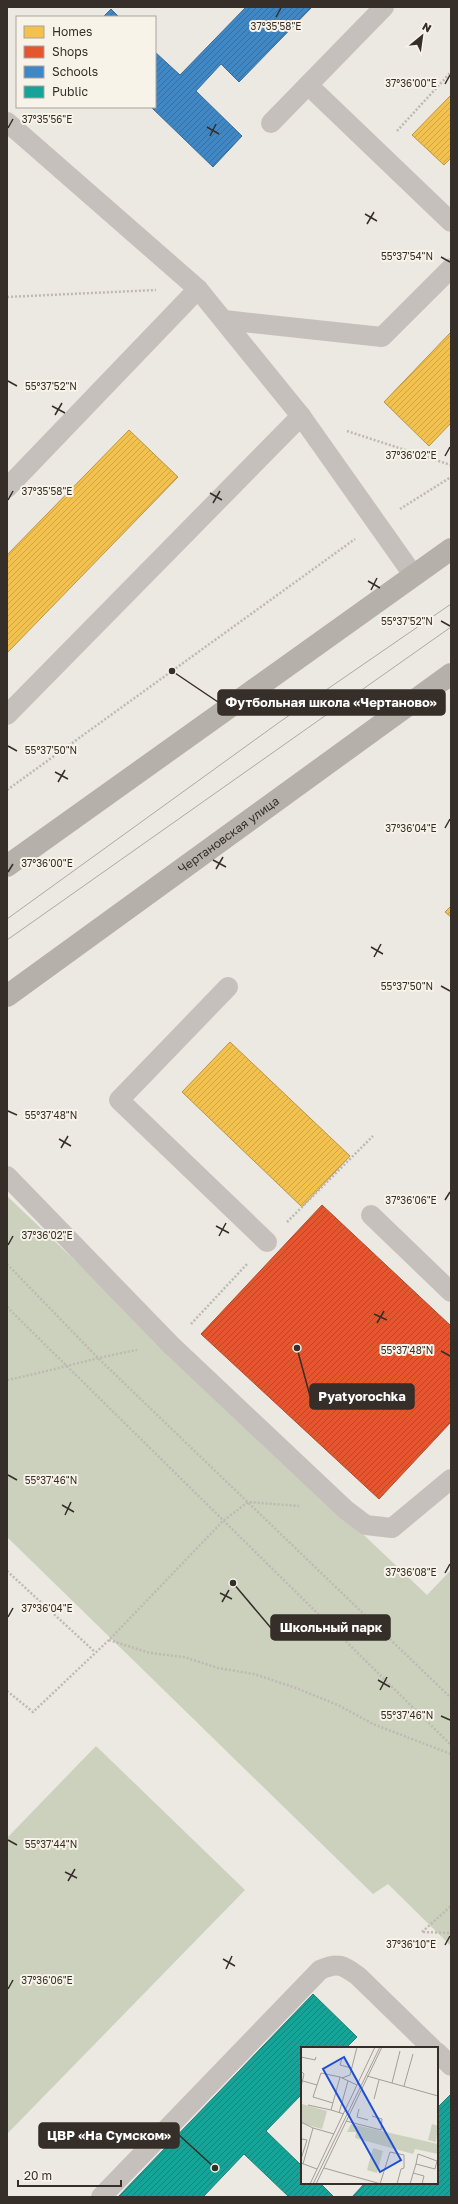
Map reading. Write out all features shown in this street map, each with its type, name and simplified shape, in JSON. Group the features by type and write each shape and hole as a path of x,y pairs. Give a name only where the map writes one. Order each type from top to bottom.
{"main road":[{"path":"7,866 451,549"},
{"name":"Чертановская улица","path":"7,996 451,674"}],"lane":[{"path":"271,123 384,7"},
{"path":"308,85 451,222"},
{"path":"7,122 198,288 301,416 414,576"},
{"path":"224,320 382,337 451,268"},
{"path":"7,488 198,288"},
{"path":"7,715 301,416"},
{"path":"228,987 119,1100 267,1242"},
{"path":"7,1176 171,1345 346,1510 366,1525 392,1528 451,1479"},
{"path":"371,1216 451,1292"},
{"path":"101,2197 320,1970 330,1965 344,1966 358,1976 431,2047"},
{"path":"438,2053 451,2066"}],"path":[{"path":"378,152 451,72"},
{"path":"7,297 198,288"},
{"path":"346,431 451,466"},
{"path":"7,790 378,523 451,477"},
{"path":"7,1380 68,1367 97,1357 171,1345 223,1291 267,1242 373,1136"},
{"path":"7,1264 97,1357 451,1698"},
{"path":"7,1307 451,1745"},
{"path":"7,1691 32,1712 108,1640 223,1521 248,1502 301,1506"},
{"path":"7,1571 95,1652"},
{"path":"108,1640 150,1653 184,1657 218,1668 254,1674 296,1688 338,1705 373,1724 451,1754"},
{"path":"451,1906 422,1932 451,1933"}],"green space":[{"path":"7,1196 427,1595 451,1570 451,1946 388,1884 373,1894 7,1537"},
{"path":"96,1746 245,1890 7,2134 7,1838"}],"building: Homes":[{"path":"451,95 451,158 444,165 412,135"},
{"path":"451,332 451,423 429,446 384,402"},
{"path":"129,430 178,477 7,653 7,555"},
{"path":"451,906 451,917 445,912"},
{"path":"230,1042 350,1156 302,1207 182,1092"}],"building: Shops":[{"path":"322,1205 451,1326 451,1422 379,1499 201,1334"}],"building: Schools":[{"path":"246,7 312,7 239,82 221,64 196,91 242,136 213,167 152,108 156,108 156,53 180,75"},
{"path":"111,9 118,16 104,16"}],"building: Public":[{"path":"313,1994 357,2037 347,2047 301,2047 301,2095 266,2131 301,2165 301,2184 321,2184 334,2197 289,2197 244,2154 203,2197 118,2197"},
{"path":"451,2094 451,2197 352,2197 364,2184 438,2184 438,2107"}],"tram line":[{"path":"7,919 281,721 451,604"},
{"path":"7,940 451,627"}],"place":[{"name":"Футбольная школа «Чертаново»","path":"172,671"},
{"name":"Pyatyorochka","path":"297,1348"},
{"name":"Школьный парк","path":"233,1583"},
{"name":"ЦВР «На Сумском»","path":"215,2168"}]}
